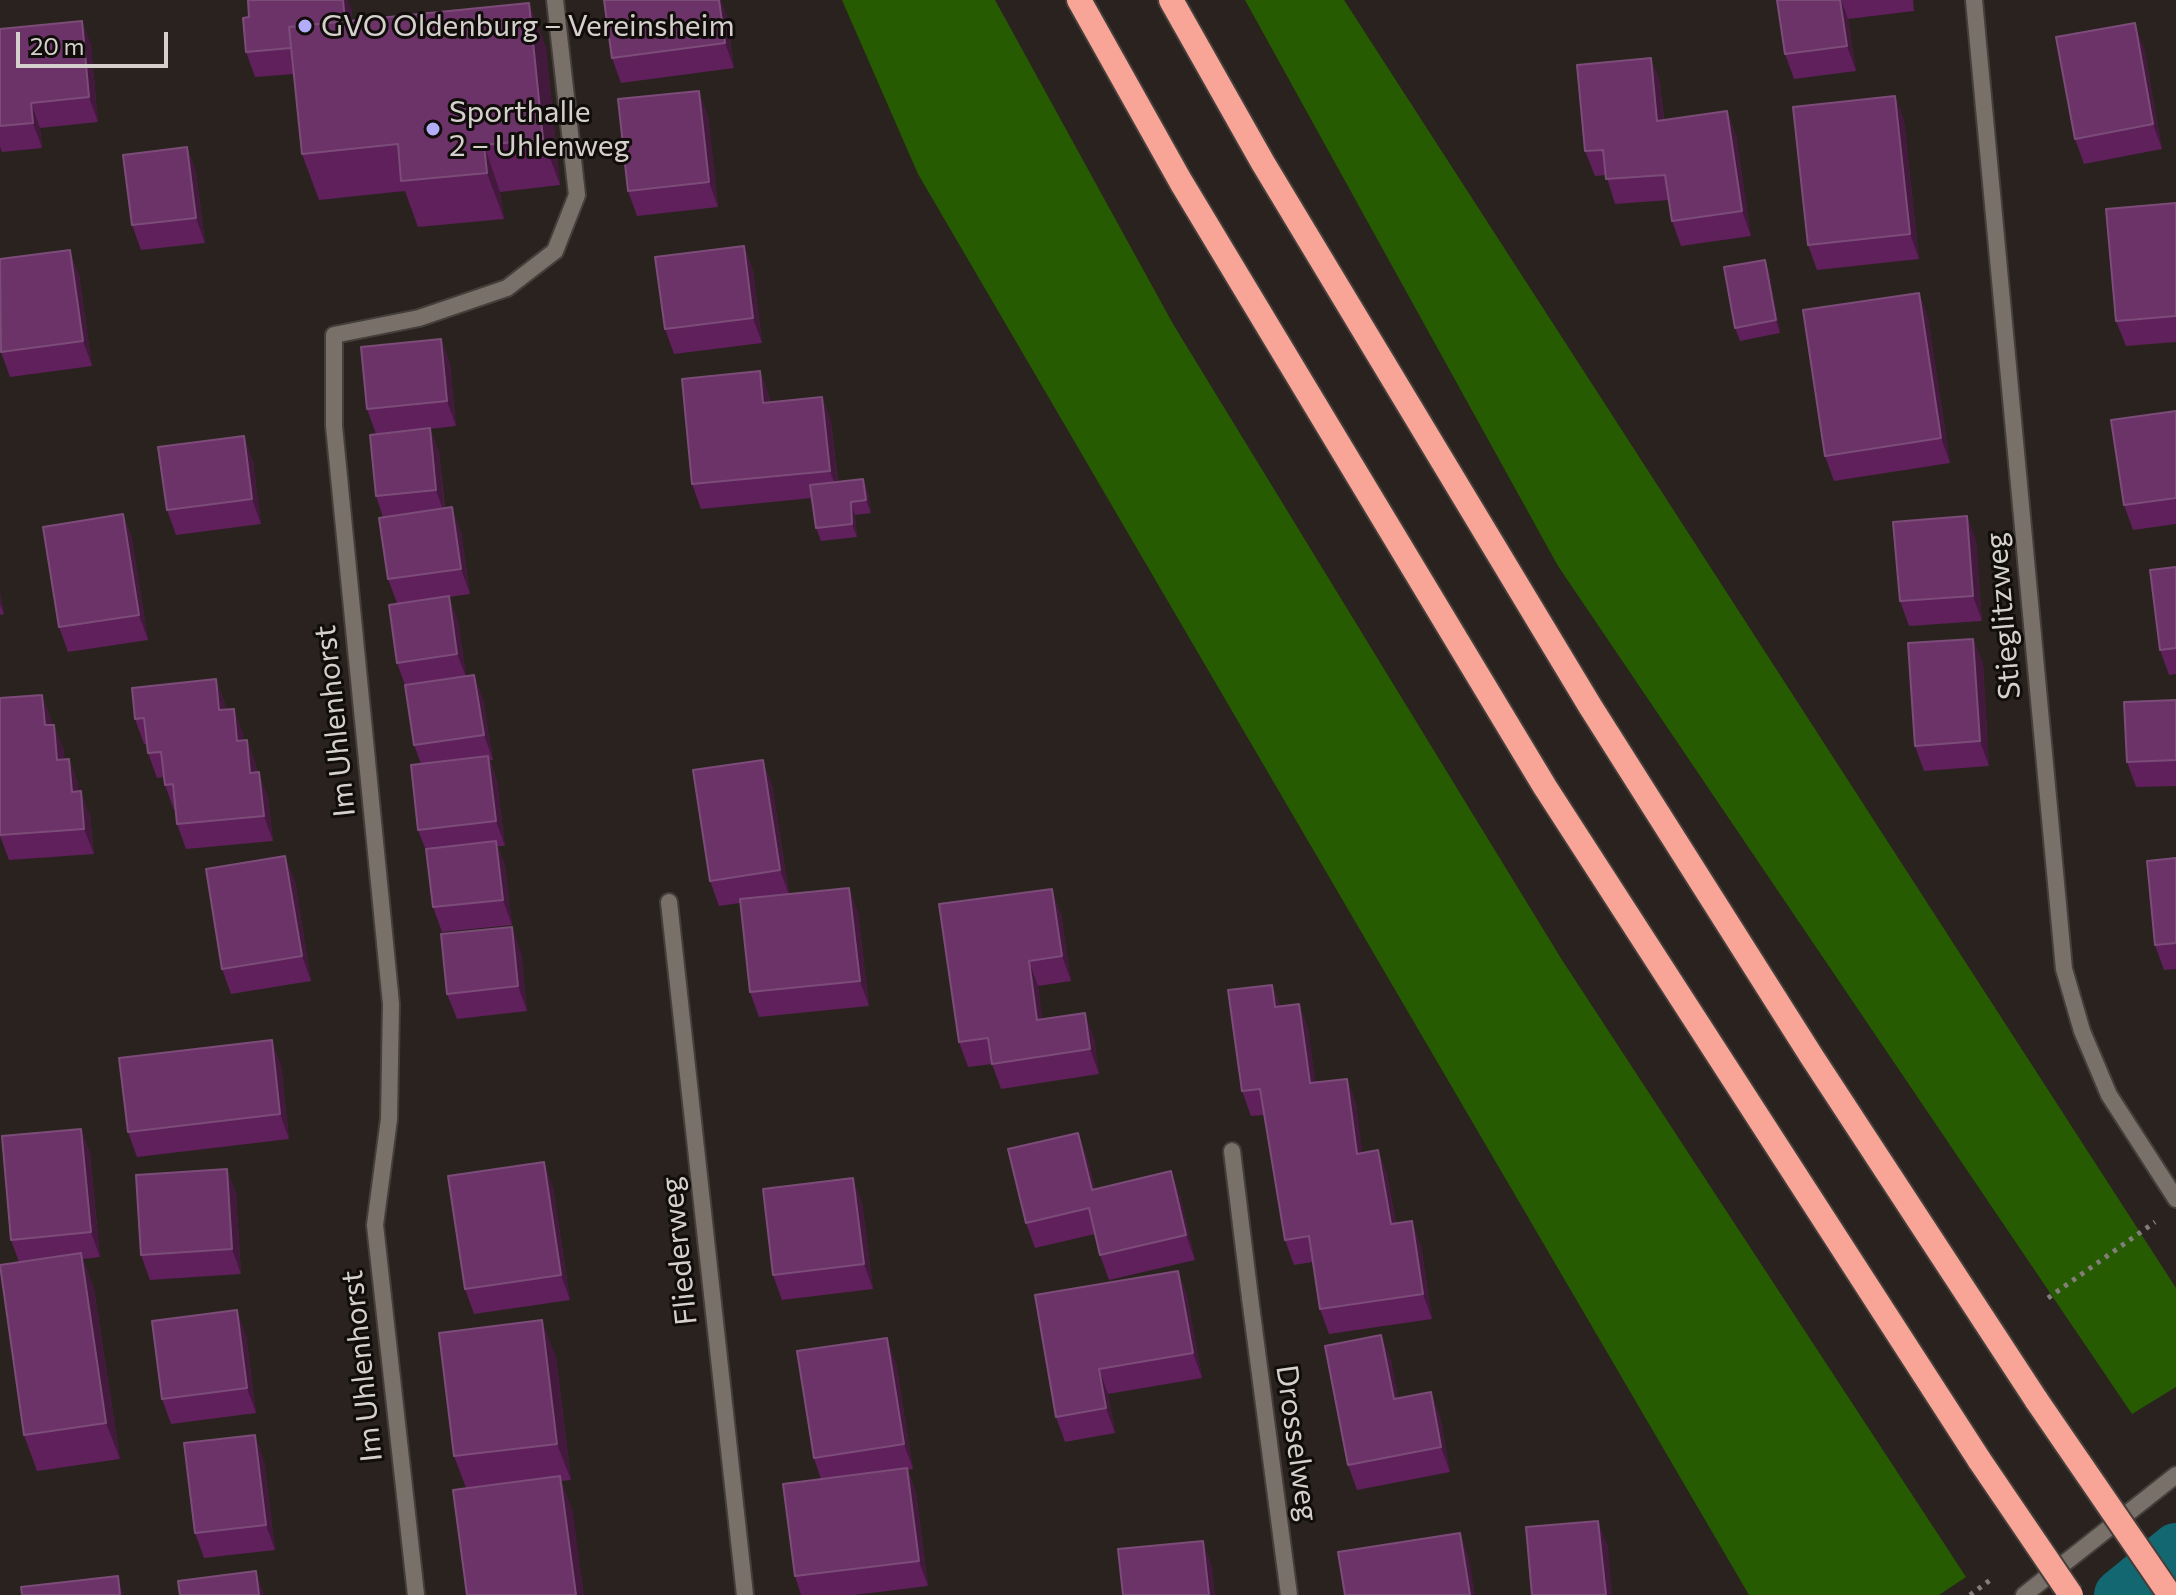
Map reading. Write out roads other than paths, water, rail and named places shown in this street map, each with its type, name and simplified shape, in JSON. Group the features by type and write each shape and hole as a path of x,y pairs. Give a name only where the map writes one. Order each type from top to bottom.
{"highway":[{"path":"1079,0 1189,196 1545,787 1980,1461 2071,1595"},
{"path":"1171,0 1263,163 1590,706 1812,1057 2037,1401 2170,1595"}],"street":[{"name":"Im Uhlenhorst","path":"416,1595 375,1225 389,1119 391,1004 334,426 334,335 419,318 507,288 555,251 577,195 555,0"},
{"name":"Stieglitzweg","path":"1974,0 2064,969 2082,1031 2109,1095 2176,1199"},
{"name":"Fliederweg","path":"669,902 745,1595"},
{"name":"Drosselweg","path":"1232,1151 1289,1595"},
{"path":"2024,1595 2176,1475"}],"waterway":[{"path":"2120,1595 2176,1549"}],"place":[{"name":"GVO Oldenburg – Vereinsheim","path":"305,26"},
{"name":"Sporthalle 2 – Uhlenweg","path":"433,129"}]}
